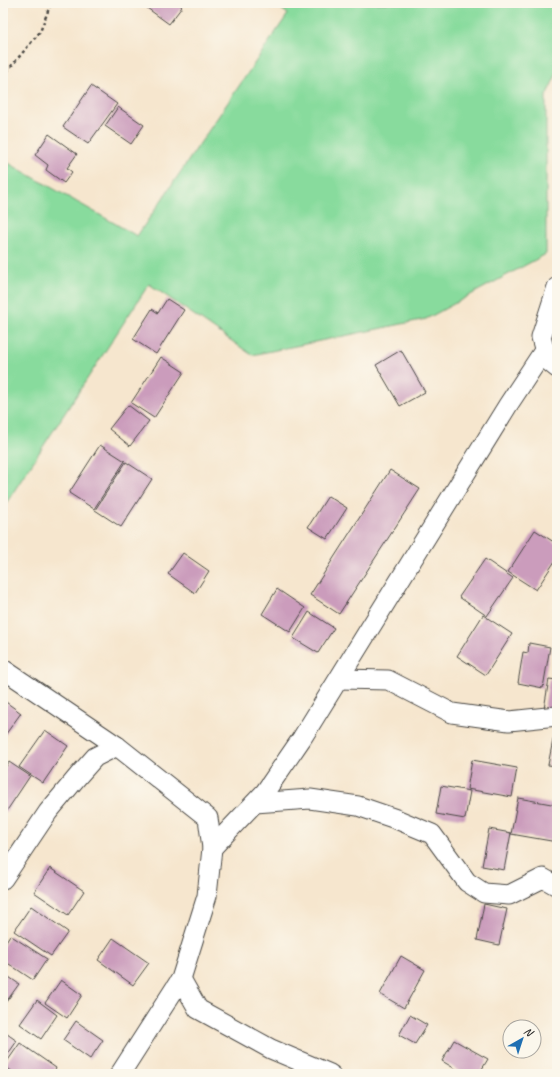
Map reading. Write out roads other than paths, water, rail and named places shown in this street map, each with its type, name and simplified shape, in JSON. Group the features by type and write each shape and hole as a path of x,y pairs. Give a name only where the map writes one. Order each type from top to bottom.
{"street":[{"path":"557,287 541,337 547,360 557,368"},
{"path":"212,848 265,792 302,738 340,679 479,451 544,349"},
{"path":"3,669 117,746 208,818 212,848 207,896 181,979 120,1074"},
{"path":"340,679 388,680 452,712 509,722 557,716"},
{"path":"4,876 48,812 79,775 95,757 117,746"},
{"path":"255,803 310,799 358,806 396,818 432,834 467,882 484,893 509,895 543,878 557,886"},
{"path":"181,979 198,1009 271,1049 330,1074"}]}
